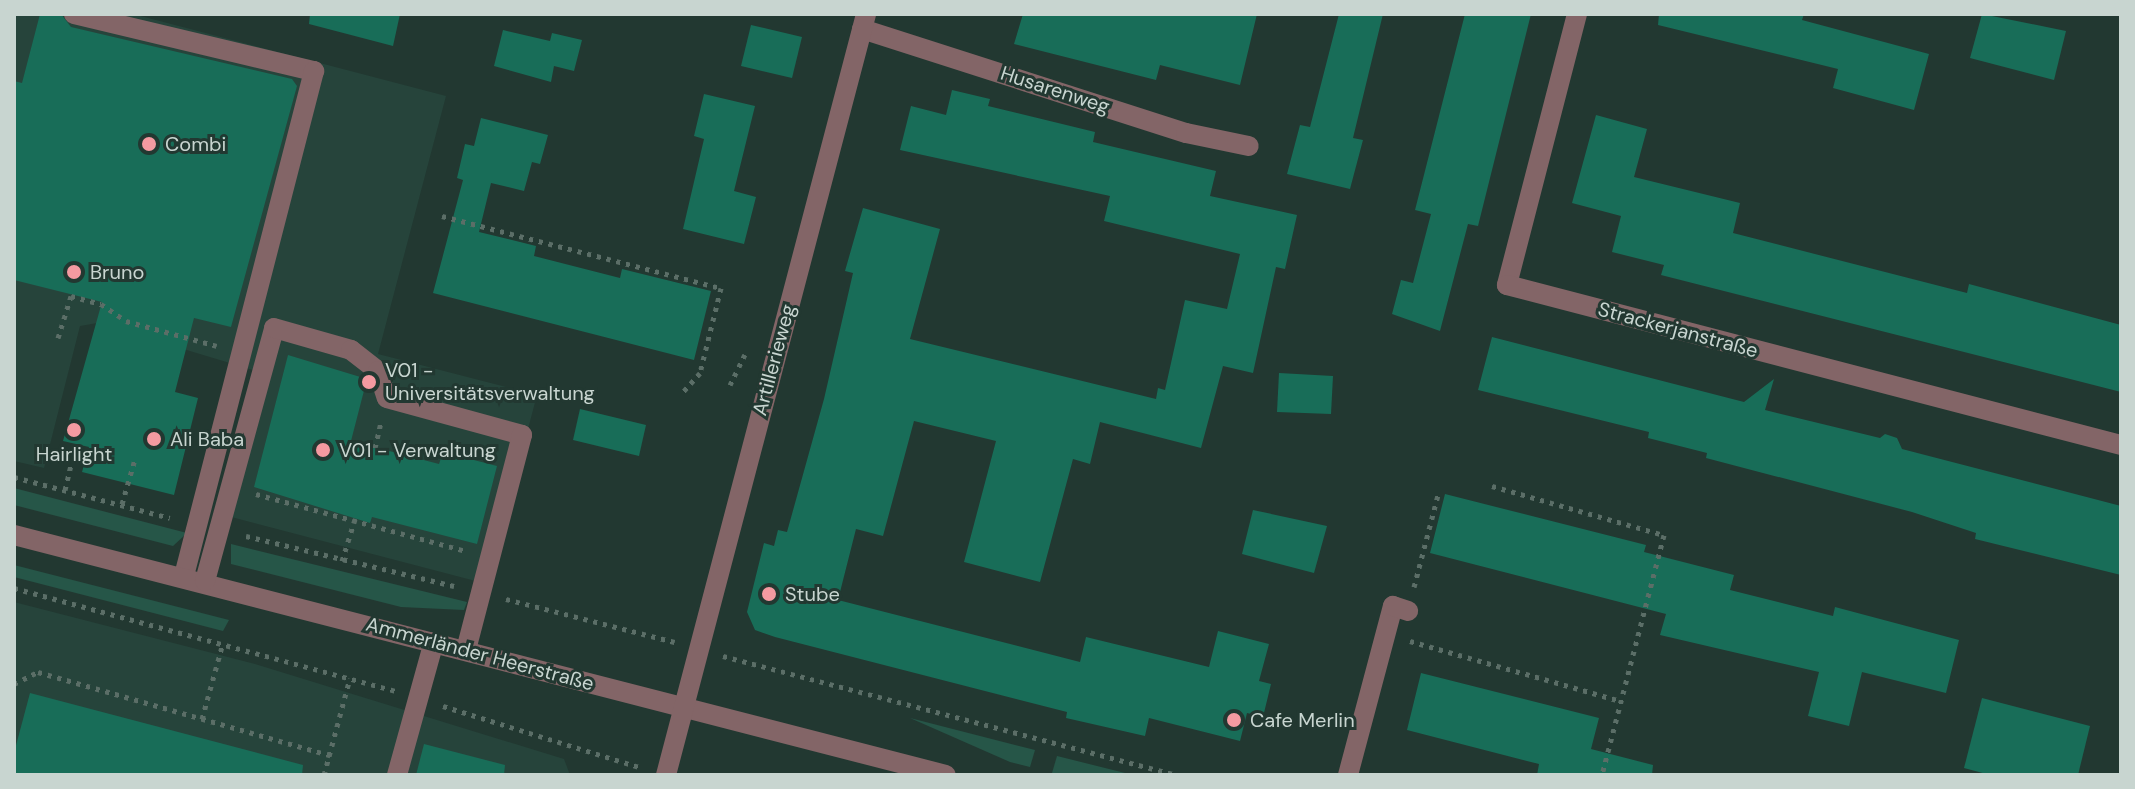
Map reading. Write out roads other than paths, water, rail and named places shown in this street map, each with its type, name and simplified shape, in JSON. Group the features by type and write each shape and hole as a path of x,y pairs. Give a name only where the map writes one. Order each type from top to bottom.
{"street":[{"path":"74,14 314,71 184,576"},
{"name":"Strackerjanstraße","path":"1577,14 1507,285 2121,445"},
{"name":"Husarenweg","path":"864,22 1186,133 1249,146"},
{"name":"Artillerieweg","path":"666,775 864,22"},
{"path":"205,581 274,328 351,350 378,371 387,398 522,435 466,650"},
{"name":"Ammerländer Heerstraße","path":"14,535 205,581 946,775"},
{"path":"1348,775 1393,606 1408,611"},
{"path":"397,775 434,642"}],"place":[{"name":"Combi","path":"149,144"},
{"name":"Bruno","path":"74,272"},
{"name":"V01 - Universitätsverwaltung","path":"369,382"},
{"name":"Hairlight","path":"74,430"},
{"name":"Ali Baba","path":"154,439"},
{"name":"V01 - Verwaltung","path":"323,450"},
{"name":"Stube","path":"769,594"},
{"name":"Cafe Merlin","path":"1234,720"}]}
